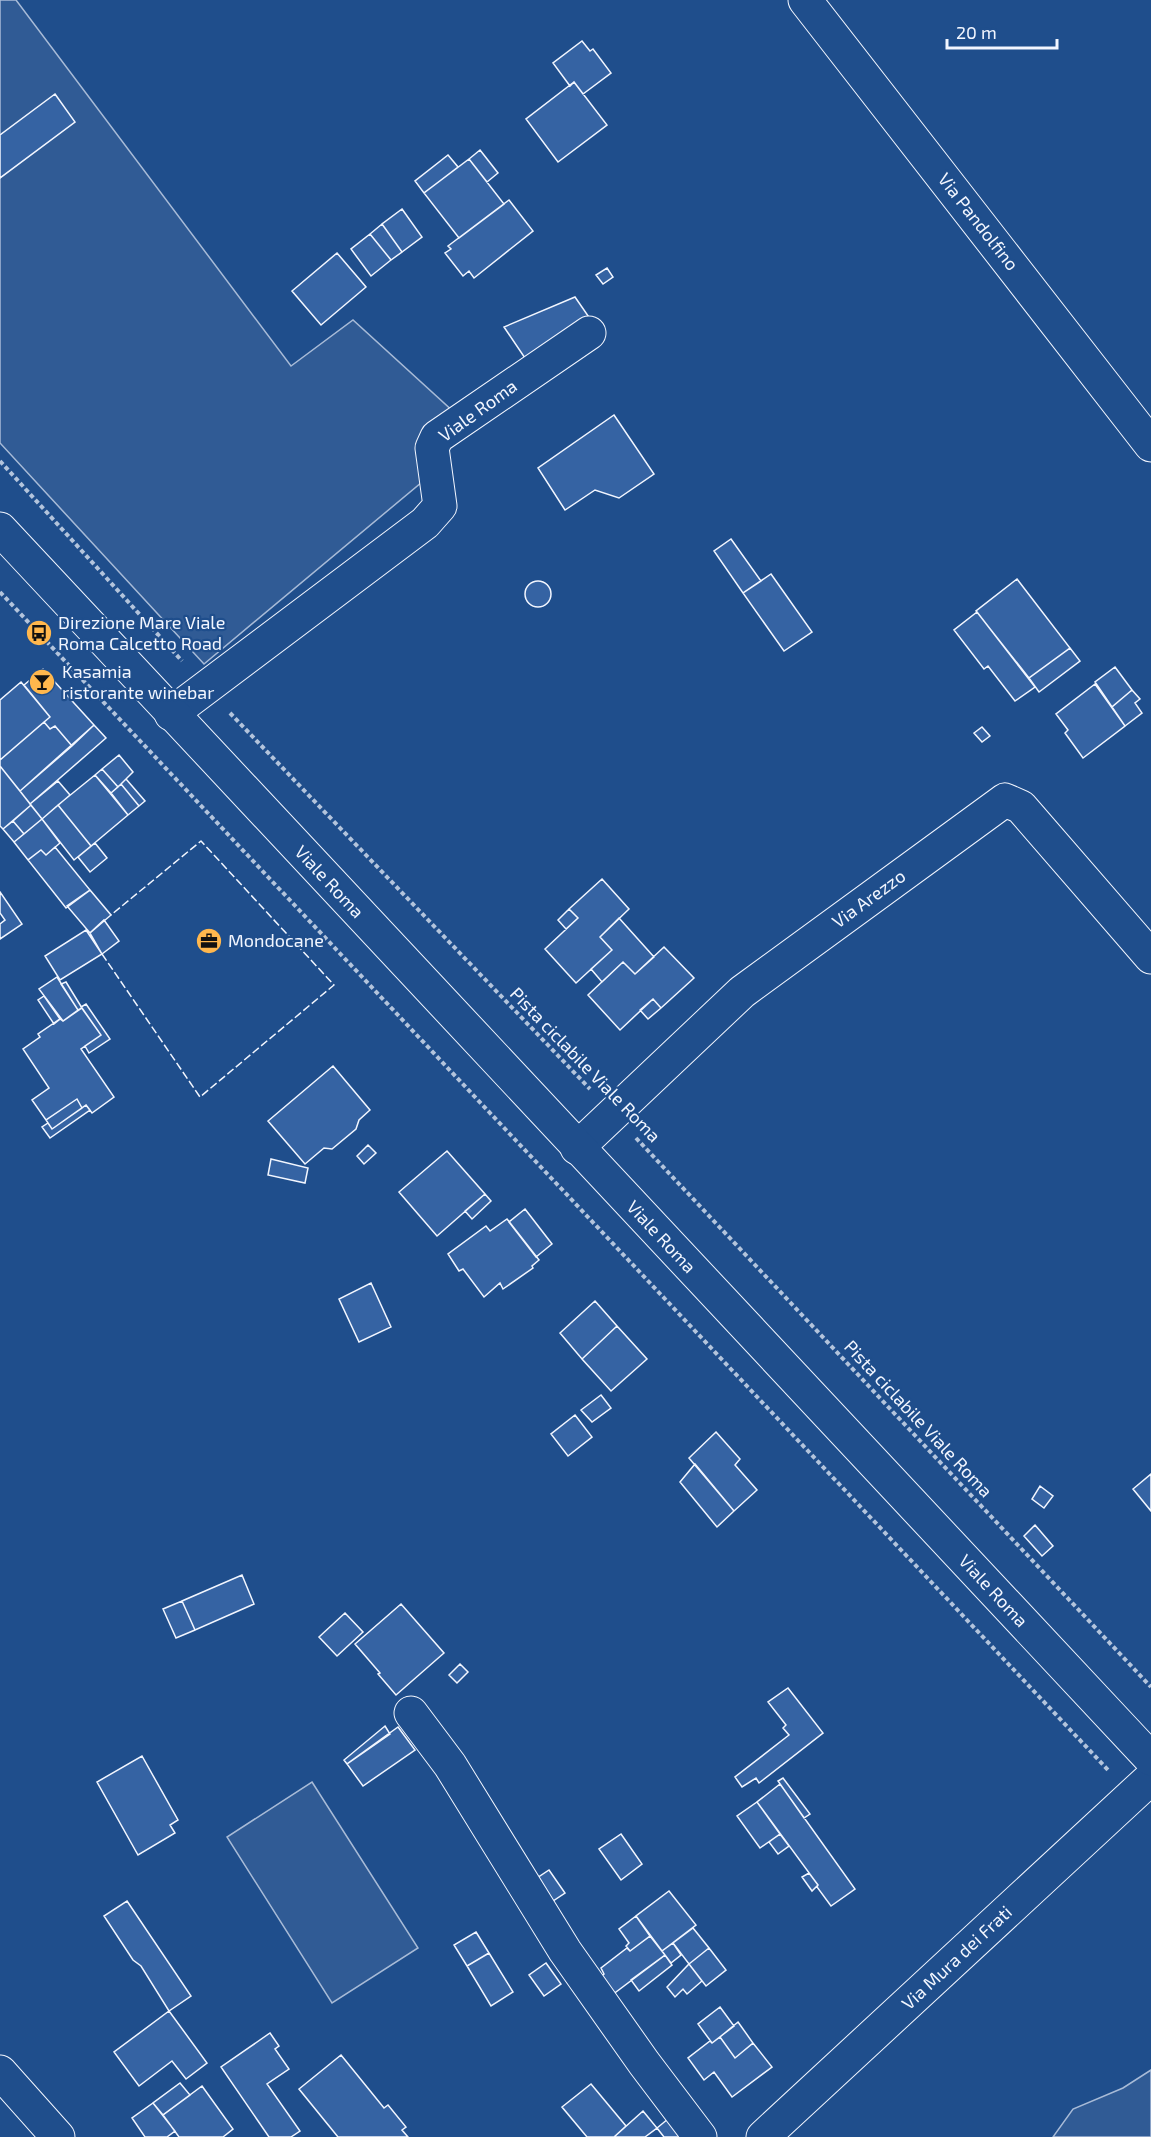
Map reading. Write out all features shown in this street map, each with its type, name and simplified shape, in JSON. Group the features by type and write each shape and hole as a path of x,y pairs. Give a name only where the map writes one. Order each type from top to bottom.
{"street":[{"name":"Via Pandolfino","path":"805,0 1151,445"},
{"name":"Viale Roma","path":"171,714 425,523 440,506 432,448 437,437 589,333"},
{"name":"Viale Roma","path":"4,539 171,714 1151,1759"},
{"name":"Via Arezzo","path":"577,1148 742,992 1005,801 1021,807 1151,957"},
{"path":"411,1713 450,1765 565,1952 700,2137"},
{"name":"Via Mura dei Frati","path":"763,2137 1142,1787"},
{"path":"0,2072 58,2137"}],"path":[{"name":"Pista ciclabile Viale Roma","path":"0,461 206,687 613,1113 1151,1687"},
{"path":"0,592 1142,1787"}],"shaded area":[{"path":"0,0 16,0 291,366 353,320 456,414 428,477 204,664 0,443"},
{"path":"312,1782 418,1948 332,2003 227,1837"},
{"path":"1151,2070 1151,2137 1053,2137 1073,2109 1123,2088"}],"building":[{"path":"582,41 590,51 593,49 611,73 583,94 574,82 570,86 553,63"},
{"path":"574,82 607,125 558,162 526,119"},
{"path":"55,94 75,122 0,178 0,135"},
{"path":"480,150 498,173 487,182 469,159"},
{"path":"448,155 458,167 424,193 415,181"},
{"path":"469,159 504,204 459,238 424,193"},
{"path":"509,200 533,231 474,278 469,271 463,276 445,253 451,249 448,246"},
{"path":"402,209 422,237 402,252 382,224"},
{"path":"382,224 402,252 391,260 370,234"},
{"path":"370,234 391,260 371,276 351,249"},
{"path":"337,253 366,287 321,325 292,291"},
{"path":"607,268 613,277 603,284 596,275"},
{"path":"575,297 593,323 531,367 504,327"},
{"path":"614,415 654,474 619,498 595,490 565,510 538,468"},
{"path":"731,539 761,581 743,593 714,551"},
{"path":"771,574 812,632 784,651 743,593"},
{"path":"1017,579 1070,648 1029,678 976,611"},
{"path":"538,581 547,585 551,594 547,603 538,607 529,603 525,594 529,585"},
{"path":"977,612 1035,687 1015,701 988,666 984,669 954,630"},
{"path":"1070,648 1080,661 1039,692 1029,678"},
{"path":"1115,667 1132,690 1112,707 1095,682"},
{"path":"43,669 94,725 72,746 55,726 50,729 44,722 50,717 24,685"},
{"path":"21,682 50,717 0,760 0,700"},
{"path":"1095,684 1125,726 1083,758 1065,733 1068,730 1056,714"},
{"path":"1132,690 1140,699 1135,703 1142,713 1125,726 1112,707"},
{"path":"44,722 50,729 55,726 72,746 20,791 0,766 0,760"},
{"path":"94,725 106,738 30,804 20,791"},
{"path":"982,727 990,736 982,742 974,733"},
{"path":"119,755 133,772 118,787 102,769"},
{"path":"0,766 31,805 3,829 0,826"},
{"path":"102,769 118,787 111,793 95,775"},
{"path":"95,775 128,815 91,846 58,805"},
{"path":"126,779 145,801 139,806 121,784"},
{"path":"58,781 70,795 42,819 30,804"},
{"path":"121,784 139,806 128,815 111,793"},
{"path":"31,805 42,819 24,834 13,821"},
{"path":"58,805 91,846 74,860 42,819"},
{"path":"42,819 60,843 46,855 41,850 28,860 14,842"},
{"path":"13,821 24,834 14,842 3,829"},
{"path":"95,843 107,858 90,872 78,857"},
{"path":"55,847 90,890 66,908 28,860 41,850 46,855"},
{"path":"602,879 629,909 600,937 612,950 576,983 545,949 578,918 569,909"},
{"path":"90,890 111,915 90,933 67,906"},
{"path":"0,892 22,924 0,939 0,924 5,920 0,913"},
{"path":"569,909 578,918 566,929 558,920"},
{"path":"619,918 654,957 635,974 623,962 602,982 591,969 612,950 600,937"},
{"path":"104,920 119,941 102,954 90,933"},
{"path":"86,930 102,954 60,980 45,956"},
{"path":"664,947 694,978 661,1008 653,999 620,1030 588,995 623,962 635,974"},
{"path":"57,977 78,1010 63,1021 39,989"},
{"path":"66,982 82,1008 78,1010 61,984"},
{"path":"44,996 60,1019 54,1024 38,1000"},
{"path":"653,999 661,1008 648,1019 640,1010"},
{"path":"86,1004 110,1039 89,1053 85,1046 101,1035 81,1007"},
{"path":"82,1008 101,1035 81,1049 114,1097 92,1113 86,1105 82,1108 77,1099 46,1120 32,1100 49,1088 23,1049 40,1037 38,1034"},
{"path":"333,1066 370,1110 359,1120 356,1129 332,1149 324,1148 305,1164 268,1121"},
{"path":"77,1099 82,1108 52,1129 46,1120"},
{"path":"86,1105 90,1110 50,1138 42,1127 48,1123 52,1129"},
{"path":"368,1145 376,1153 364,1164 357,1156"},
{"path":"447,1151 485,1194 437,1236 399,1192"},
{"path":"271,1159 308,1168 305,1183 268,1175"},
{"path":"485,1194 491,1201 472,1219 465,1211"},
{"path":"525,1209 552,1244 536,1257 509,1222"},
{"path":"507,1219 539,1260 532,1266 533,1268 503,1289 500,1283 484,1297 463,1269 459,1271 448,1254 486,1226 490,1231"},
{"path":"371,1283 391,1327 359,1342 339,1299"},
{"path":"595,1301 617,1326 582,1359 560,1333"},
{"path":"617,1326 647,1359 611,1391 582,1359"},
{"path":"601,1395 611,1408 592,1422 581,1410"},
{"path":"575,1415 592,1437 568,1456 551,1434"},
{"path":"716,1432 740,1459 735,1465 757,1490 734,1511 689,1458"},
{"path":"695,1464 734,1511 717,1527 680,1482"},
{"path":"1151,1474 1151,1511 1133,1489"},
{"path":"1040,1486 1053,1496 1044,1508 1032,1499"},
{"path":"1035,1525 1053,1546 1042,1556 1024,1536"},
{"path":"242,1575 254,1604 195,1630 182,1601"},
{"path":"182,1601 195,1630 176,1638 163,1609"},
{"path":"401,1604 444,1653 396,1695 355,1644"},
{"path":"345,1613 363,1632 337,1656 319,1637"},
{"path":"460,1664 468,1672 457,1683 449,1675"},
{"path":"788,1688 823,1733 759,1783 756,1778 742,1787 735,1777 789,1735 783,1728 786,1725 768,1702"},
{"path":"385,1726 390,1734 347,1764 344,1760"},
{"path":"398,1727 415,1750 363,1786 347,1764"},
{"path":"142,1756 178,1820 170,1825 175,1833 138,1855 97,1782"},
{"path":"783,1778 810,1814 804,1818 778,1781"},
{"path":"780,1784 855,1889 831,1906 757,1802"},
{"path":"757,1802 780,1834 760,1848 737,1816"},
{"path":"621,1834 642,1864 621,1880 599,1849"},
{"path":"780,1834 789,1846 778,1854 769,1842"},
{"path":"549,1870 565,1893 547,1905 531,1882"},
{"path":"809,1873 818,1885 812,1891 802,1877"},
{"path":"669,1891 696,1925 662,1951 636,1916"},
{"path":"127,1901 191,1996 169,2011 141,1966 133,1960 104,1916"},
{"path":"636,1916 650,1936 630,1951 626,1946 629,1943 619,1929"},
{"path":"693,1928 709,1948 689,1964 673,1943"},
{"path":"476,1932 489,1953 467,1966 454,1945"},
{"path":"650,1936 665,1955 612,1995 599,1978 604,1974 601,1968 627,1948 630,1951"},
{"path":"673,1943 681,1955 671,1963 662,1951"},
{"path":"709,1948 726,1970 706,1986 689,1964"},
{"path":"489,1953 513,1992 491,2006 467,1966"},
{"path":"665,1955 672,1965 639,1991 631,1980"},
{"path":"546,1963 561,1984 544,1996 529,1975"},
{"path":"689,1964 702,1981 687,1994 683,1989 675,1997 667,1987"},
{"path":"720,2007 734,2026 712,2043 698,2024"},
{"path":"169,2011 207,2063 186,2079 172,2061 139,2086 114,2052"},
{"path":"738,2022 753,2043 735,2058 720,2037"},
{"path":"270,2033 279,2046 275,2049 289,2069 267,2084 300,2131 291,2137 269,2137 221,2067"},
{"path":"720,2037 735,2058 753,2043 772,2067 732,2097 714,2072 704,2080 688,2058 710,2041 712,2043"},
{"path":"341,2055 384,2108 388,2105 406,2127 402,2130 408,2137 338,2137 299,2089"},
{"path":"180,2083 190,2095 163,2115 153,2103"},
{"path":"591,2084 626,2126 614,2137 587,2137 562,2107"},
{"path":"202,2086 233,2129 223,2137 179,2137 163,2115"},
{"path":"153,2103 175,2131 167,2137 145,2137 132,2118"},
{"path":"643,2111 657,2128 645,2137 614,2137"},
{"path":"674,2114 693,2137 664,2137 657,2128"}],"fence":[{"path":"102,954 200,1097 334,985 201,841 111,915"}],"place":[{"name":"Direzione Mare Viale Roma Calcetto Road","path":"39,633"},
{"name":"Kasamia ristorante winebar","path":"42,682"},
{"name":"Mondocane","path":"209,941"}]}
